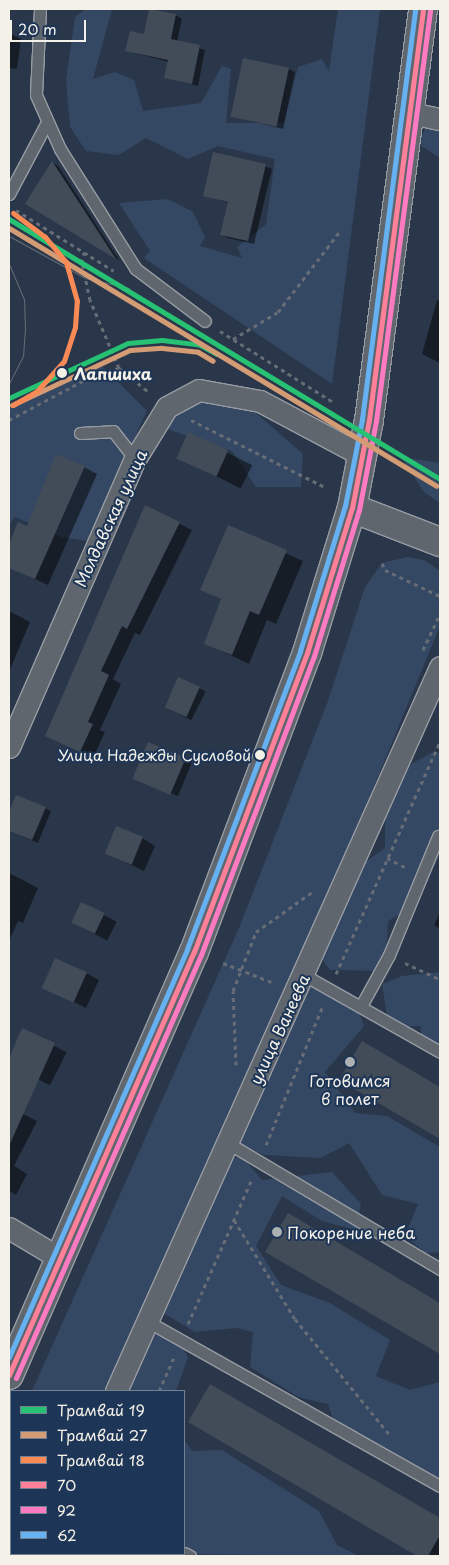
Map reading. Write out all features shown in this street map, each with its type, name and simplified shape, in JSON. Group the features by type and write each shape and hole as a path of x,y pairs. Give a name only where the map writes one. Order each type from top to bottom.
{"main road":[{"path":"9,1375 207,920 308,653 352,508 363,456 423,9"},
{"path":"352,508 440,542"}],"street":[{"path":"410,113 440,119"},
{"name":"Молдавская улица","path":"9,747 135,459 167,408 199,390 260,400 363,456"},
{"name":"улица Ванеева","path":"116,1390 438,677"},
{"path":"9,1228 61,1259"}],"lane":[{"path":"40,9 36,95 46,124 136,269 205,321"},
{"path":"9,194 46,124"},
{"path":"80,433 113,430 135,459"},
{"path":"361,1006 389,955 438,836"},
{"path":"300,984 330,989 440,1052"},
{"path":"228,1143 440,1269"},
{"path":"147,1321 440,1486"}],"path":[{"path":"9,206 122,276"},
{"path":"233,339 278,312 341,230"},
{"path":"84,252 82,263 90,300 119,368 167,408 325,488"},
{"path":"205,321 333,402"},
{"path":"9,420 92,376 119,368"},
{"path":"382,563 385,570 440,596"},
{"path":"159,1390 259,1162 330,989 440,742"},
{"path":"389,955 440,979"},
{"path":"223,963 241,970 300,984"},
{"path":"236,1069 233,991 241,970"},
{"path":"234,1220 295,1319 394,1440"}],"shaded area":[{"path":"86,9 112,9 93,79 115,72 134,80 143,111 201,103 222,66 231,69 226,123 284,123 298,67 322,59 329,71 338,9 380,9 332,384 144,258 150,251 119,203 168,199 193,212 205,237 200,246 242,258 237,247 266,224 275,159 218,146 188,159 146,138 119,155 86,151 70,127 66,80 75,17"},
{"path":"428,123 440,127 440,158 418,144"},
{"path":"101,365 147,411 87,541 61,537 15,517 9,525 9,405"},
{"path":"197,400 248,406 303,454 301,487 256,487 232,451 158,426"},
{"path":"401,457 440,463 440,503 424,492"},
{"path":"407,557 424,560 440,571 440,626 338,874 214,1153 244,1159 262,1180 332,1172 361,1204 356,1230 322,1221 282,1196 256,1246 281,1285 330,1303 390,1340 376,1376 410,1390 440,1382 440,1494 339,1437 328,1404 298,1397 250,1367 253,1332 237,1328 195,1332 158,1310 108,1390 32,1390 239,928 328,701 365,587 382,563"},
{"path":"440,752 440,854 417,905 388,921 385,971 330,970 312,945 341,879 385,848 385,816 404,768 431,753"},
{"path":"440,972 440,1054 421,1048 421,1026 389,1027 382,984 402,976"},
{"path":"324,979 352,994 364,1026 325,1072 355,1113 387,1116 440,1147 440,1252 426,1253 405,1236 418,1204 382,1195 349,1143 321,1158 264,1155 238,1142 302,984"},
{"path":"172,1328 188,1357 176,1390 121,1390 145,1338"},
{"path":"185,1440 192,1451 222,1450 319,1511 337,1545 359,1556 185,1554"},
{"path":"10,1496 10,1555 33,1555 9,1556"},
{"path":"46,1555 82,1555 46,1556"}],"building":[{"path":"149,9 176,14 171,39 200,45 192,84 164,78 168,60 125,51 130,31 144,34"},
{"path":"243,58 289,68 276,126 231,117"},
{"path":"213,152 266,164 248,241 220,235 228,202 203,196"},
{"path":"52,161 116,259 25,204"},
{"path":"188,432 228,450 216,476 176,458"},
{"path":"56,454 85,466 35,579 9,568 9,544 18,522 27,526"},
{"path":"145,505 180,522 127,629 122,626 101,671 109,675 88,722 93,724 80,752 45,736"},
{"path":"228,525 287,550 259,615 250,611 232,655 204,644 221,599 200,590"},
{"path":"178,677 200,687 187,717 165,707"},
{"path":"148,742 186,758 170,795 132,779"},
{"path":"16,795 46,807 32,840 9,831 9,812"},
{"path":"116,826 143,837 132,865 105,854"},
{"path":"81,902 105,913 95,934 71,923"},
{"path":"55,958 87,972 74,1002 42,988"},
{"path":"22,1028 55,1043 9,1146 9,1058"},
{"path":"362,1041 440,1087 440,1139 339,1080"},
{"path":"288,1213 440,1303 440,1354 265,1252"},
{"path":"210,1384 440,1518 440,1535 428,1556 417,1556 188,1422"}],"tram line":[{"name":"18","path":"13,213 45,237 66,262 77,301 75,327 64,361 37,391 13,405"},
{"name":"19","path":"9,219 440,479"},
{"name":"27","path":"9,228 436,486"},
{"path":"9,236 85,278 129,288"},
{"path":"9,264 24,299 25,328 23,356 9,384"},
{"name":"19","path":"9,398 128,343 162,340 200,345 217,354"},
{"name":"27","path":"12,405 130,350 162,348 198,352 213,361"}],"transit line":[{"name":"62","path":"9,1357 187,949 300,651 345,506 362,419 415,9"},
{"name":"70","path":"9,1375 194,952 307,653 352,508 369,420 423,9"},
{"name":"92","path":"16,1378 201,955 314,656 359,510 376,421 430,10"}],"place":[{"name":"Лапшиха","path":"62,373"},
{"name":"Улица Надежды Сусловой","path":"260,755"},
{"name":"Готовимся в полет","path":"350,1062"},
{"name":"Покорение неба","path":"277,1232"}]}
